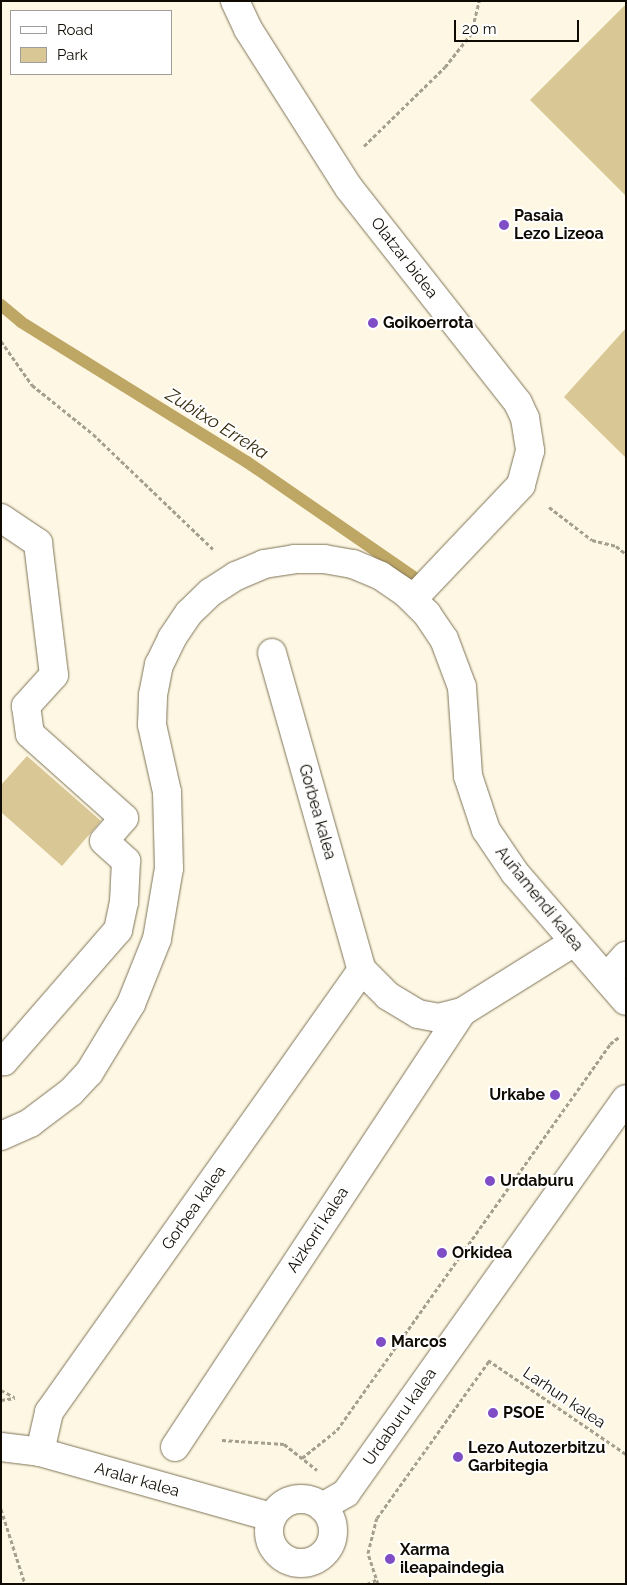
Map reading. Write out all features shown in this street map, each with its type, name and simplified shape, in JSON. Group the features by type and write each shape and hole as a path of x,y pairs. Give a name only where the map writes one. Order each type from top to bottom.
{"street":[{"name":"Olatzar bidea","path":"235,1 248,30 339,171 518,403 529,434 529,460 521,485 413,599"},
{"path":"1,518 38,543 54,675 26,706 30,734 124,818 104,841 126,861 124,902 118,930 4,1061 1,1058"},
{"name":"Auñamendi kalea","path":"1,1136 50,1110 89,1073 131,1004 146,972 165,904 169,868 167,792 152,725 153,695 159,665 172,638 189,612 211,592 236,576 264,564 294,559 324,559 353,564 381,576 413,599 444,639 456,666 465,713 468,776 486,830 515,873 626,1001"},
{"name":"Gorbea kalea","path":"272,653 362,970 388,996 418,1014 438,1018 462,1012 574,942"},
{"path":"606,978 626,956"},
{"name":"Gorbea kalea","path":"40,1452 49,1412 362,970"},
{"name":"Aizkorri kalea","path":"175,1448 462,1012"},
{"name":"Urdaburu kalea","path":"322,1506 346,1493 626,1099"},
{"name":"Aralar kalea","path":"1,1446 40,1452 272,1518"},
{"path":"304,1499 322,1506 333,1524 333,1536 318,1572 292,1562 274,1550 269,1528 272,1518 278,1509 294,1500 304,1499"}],"path":[{"path":"339,171 445,66 471,34 479,1"},
{"path":"1,341 32,385 93,434 223,559 264,564"},
{"path":"540,500 592,540 616,546 626,554"},
{"path":"302,1458 337,1430 610,1044 626,1032"},
{"name":"Larhun kalea","path":"377,1582 368,1553 377,1518 489,1361 626,1454"},
{"path":"1,1390 15,1398"},
{"path":"1,1510 25,1584"},
{"path":"368,1584 377,1582"}],"green space":[{"path":"626,4 626,196 530,100"},
{"path":"626,328 626,458 564,397"},
{"path":"27,756 101,821 62,866 1,812 1,785"}],"waterway":[{"name":"Zubitxo Erreka","path":"1,305 21,322 247,462 412,576"}],"place":[{"name":"Pasaia Lezo Lizeoa","path":"504,225"},
{"name":"Goikoerrota","path":"373,323"},
{"name":"Urkabe","path":"555,1095"},
{"name":"Urdaburu","path":"490,1181"},
{"name":"Orkidea","path":"442,1253"},
{"name":"Marcos","path":"381,1342"},
{"name":"PSOE","path":"493,1413"},
{"name":"Lezo Autozerbitzu Garbitegia","path":"458,1457"},
{"name":"Xarma ileapaindegia","path":"390,1559"}]}
